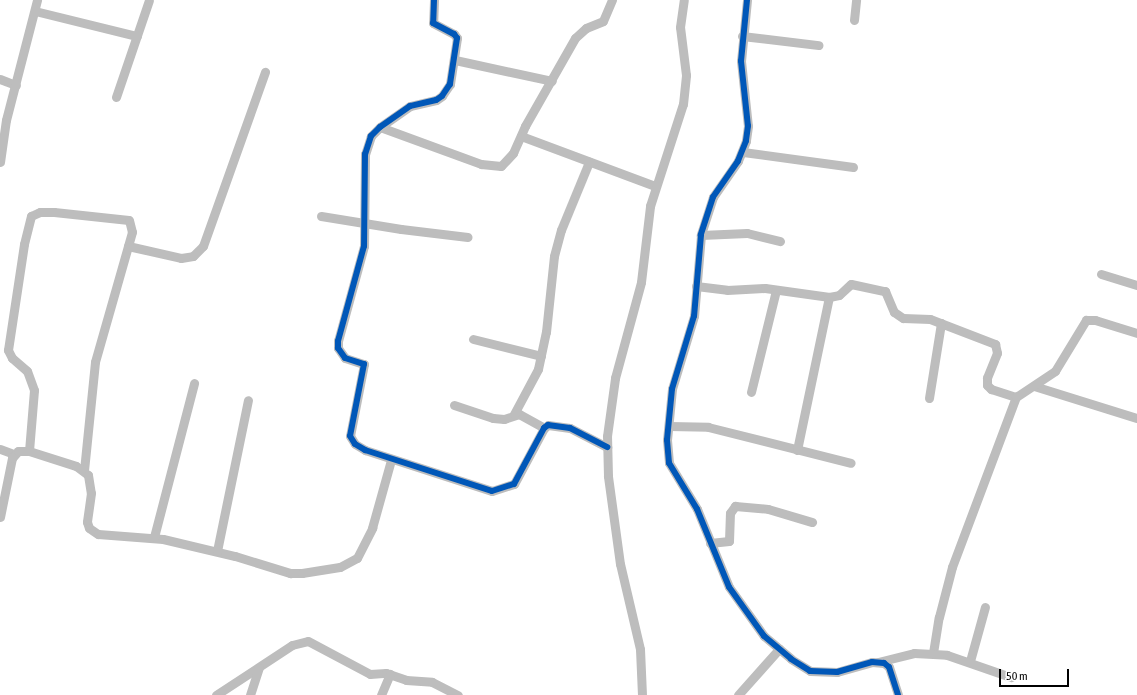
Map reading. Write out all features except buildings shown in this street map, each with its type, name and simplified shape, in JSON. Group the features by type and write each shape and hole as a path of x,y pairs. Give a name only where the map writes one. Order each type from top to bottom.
{"street":[{"path":"0,162 6,120 37,0"},
{"path":"116,97 149,0"},
{"path":"434,0 433,23 454,34 457,38 455,60 450,84 442,96 410,106 380,127 371,136 365,154 366,224 363,256 348,300 338,348 345,358 364,364 350,436 355,444 365,450 391,460 492,491 514,484 522,473 544,428 555,424 562,425 607,447"},
{"path":"380,127 481,164 495,166 507,162 575,38 586,28 603,21 612,0"},
{"path":"642,695 640,649 620,564 607,447 615,378 641,282 646,225 655,186 683,104 686,88 680,27 684,0"},
{"path":"747,0 742,36 743,89 748,126 743,152 713,197 701,235 694,316 676,370 669,426 669,463 697,509 718,565 738,603 764,636 810,672 823,674 914,653 933,653 970,661 1011,677"},
{"path":"854,20 856,0"},
{"path":"35,11 137,36"},
{"path":"742,36 818,45"},
{"path":"455,60 552,81"},
{"path":"128,246 181,258 193,256 203,246 265,72"},
{"path":"0,79 16,85"},
{"path":"520,136 655,186"},
{"path":"743,152 853,167"},
{"path":"514,414 530,386 541,356 554,256 561,230 589,162"},
{"path":"29,451 34,390 27,371 12,358 8,350 24,244 32,216 40,212 54,212 129,220 132,228 95,362 84,470 91,482 87,522 89,528 98,534 154,537 217,551 290,573 348,564 357,558 367,542 391,460"},
{"path":"321,216 366,224 468,237"},
{"path":"701,235 747,233 780,241"},
{"path":"1100,274 1137,285"},
{"path":"696,286 727,290 755,288 829,297 838,295 851,284 888,293 894,312 903,318 925,318 996,344 997,353 987,378 987,384 991,388 1016,397"},
{"path":"751,392 776,290"},
{"path":"797,450 829,297"},
{"path":"933,653 939,617 952,567 1016,397 1055,371 1086,320 1095,320 1137,333"},
{"path":"929,398 940,323"},
{"path":"473,339 541,356"},
{"path":"154,537 194,383"},
{"path":"1034,386 1137,418"},
{"path":"217,551 248,400"},
{"path":"454,405 493,418 504,418 514,414 524,416 544,428"},
{"path":"669,426 708,427 851,463"},
{"path":"0,449 14,454 29,451 84,470"},
{"path":"0,517 14,454"},
{"path":"710,543 729,541 731,510 736,506 772,510 812,522"},
{"path":"970,661 985,607"},
{"path":"216,695 292,645 308,641 370,674 390,674 406,680 432,682 458,695"},
{"path":"738,695 779,649"},
{"path":"878,662 889,667 898,695"},
{"path":"250,695 259,668"},
{"path":"381,695 390,674"}],"cycle path":[{"path":"434,0 433,23 454,34 457,38 450,84 442,96 436,100 410,106 380,127 371,136 365,154 364,246 338,341 338,348 345,358 364,364 350,436 355,444 365,450 492,491 514,484 544,428 548,425 570,428 607,447"},
{"path":"747,0 741,61 748,126 746,141 738,161 713,197 701,235 694,316 672,389 667,440 669,463 697,509 729,587 764,636 791,659 810,671 837,672 872,662 884,663 889,667 898,695"}]}
